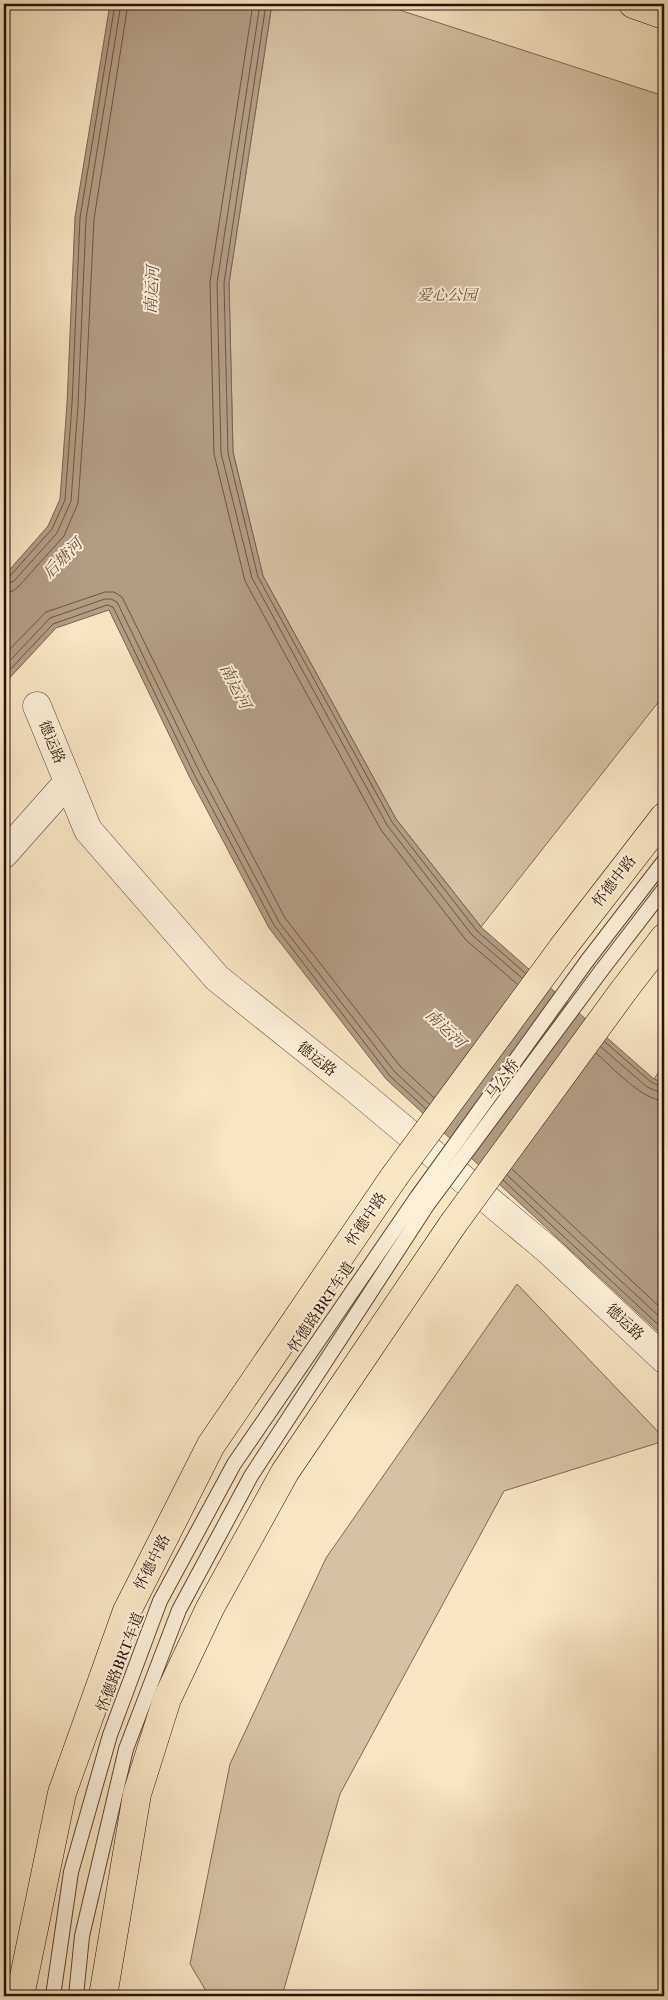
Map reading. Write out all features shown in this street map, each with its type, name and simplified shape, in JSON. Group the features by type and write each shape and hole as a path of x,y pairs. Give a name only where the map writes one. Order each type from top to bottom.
{"main road":[{"name":"怀德中路","path":"564,946 664,817"},
{"path":"103,1996 137,1794 167,1699 210,1608 285,1472 453,1224 664,938"},
{"name":"马公桥","path":"394,1177 564,946"},
{"name":"怀德中路","path":"20,1996 62,1793 127,1611 211,1445 394,1177"}],"street":[{"name":"德运路","path":"38,706 88,830 217,978 352,1086 548,1250 664,1359"},
{"path":"4,854 68,782"}],"lane":[{"name":"马公桥","path":"422,1200 587,961 664,861"},
{"name":"马公桥","path":"422,1200 664,889"},
{"name":"怀德路BRT车道","path":"53,1996 71,1872 110,1735 160,1601 234,1464 422,1200"},
{"path":"76,1996 82,1936 126,1749 179,1610 250,1476 422,1200"}],"green space":[{"name":"爱心公园","path":"272,4 381,4 664,96 664,695 481,927 396,819 263,576 233,452 229,283"},
{"path":"664,1064 664,1083 654,1079"},
{"path":"517,1284 664,1438 664,1441 504,1491 340,1794 282,1996 209,1996 190,1964 230,1764 326,1558"}],"water":[{"path":"110,4 272,4 229,283 233,452 263,576 396,819 481,927 654,1079 664,1083 664,1337 386,1079 269,928 190,778 109,610 56,628 4,684 4,576 48,526 60,499 67,404 75,217"}],"water label":[{"name":"南运河","path":"151,290"},
{"name":"后塘河","path":"62,558"},
{"name":"南运河","path":"236,686"},
{"name":"南运河","path":"446,1028"}]}
